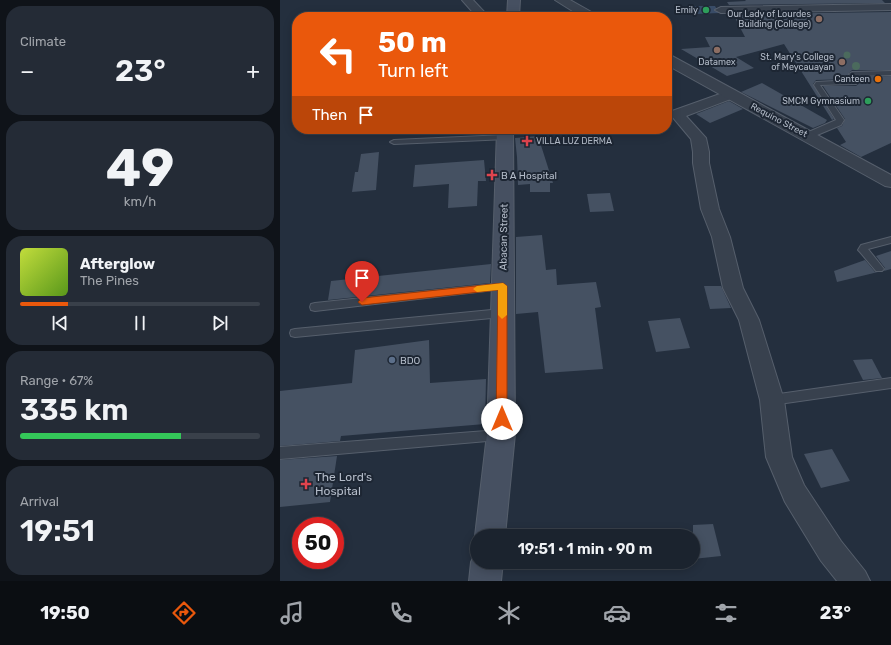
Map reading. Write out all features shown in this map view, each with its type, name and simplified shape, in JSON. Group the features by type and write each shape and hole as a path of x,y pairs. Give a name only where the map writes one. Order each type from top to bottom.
{"main road":[{"path":"513,12 514,0"},
{"name":"Abacan Street","path":"491,529 501,434 505,134"},
{"path":"485,581 486,569"}],"street":[{"path":"467,0 478,12"},
{"path":"561,0 582,12"},
{"path":"773,0 779,10"},
{"path":"721,10 779,10 832,4 891,7"},
{"name":"Requino Street","path":"672,62 891,182"},
{"path":"731,94 677,114 698,138 701,152 701,163 710,209 721,237 733,288 749,320 772,400 779,457 794,493 831,551 855,581"}],"lane":[{"path":"807,136 838,123 840,120 817,85 818,83 856,82 858,80 852,74 891,73"},
{"path":"394,142 493,134"},
{"path":"879,269 863,250 864,248 891,240"},
{"path":"316,307 503,286"},
{"path":"295,333 502,313"},
{"path":"772,400 891,384"},
{"path":"280,453 501,434"}],"water":[{"name":"Emily","path":"693,6 715,6 719,13 696,14"}],"building":[{"path":"745,0 882,0 885,3 729,5 727,2 746,1"},
{"path":"891,12 891,70 852,70 848,74 851,79 816,80 813,84 834,119 832,120 784,44 736,57 754,68 727,76 681,49 710,47 705,37 745,37 733,14"},
{"path":"891,76 891,143 861,157 840,145 846,142 837,128 842,126 845,119 823,86 856,86 862,81 861,77"},
{"path":"762,83 827,120 825,123 813,128 741,92"},
{"path":"729,101 743,109 710,123 696,114"},
{"path":"538,136 553,183 550,183 550,192 530,192 530,184 518,185 515,138"},
{"path":"379,152 376,190 352,192 355,172 358,172 361,154"},
{"path":"484,160 486,181 478,181 477,206 448,208 449,184 413,187 415,165"},
{"path":"610,193 614,211 590,212 587,194"},
{"path":"542,235 546,270 556,269 557,285 596,282 601,307 595,308 603,369 545,373 538,312 516,314 516,237"},
{"path":"891,251 891,269 884,271 885,268 876,256"},
{"path":"865,260 875,272 878,272 837,282 834,271"},
{"path":"491,264 490,283 328,300 331,281"},
{"path":"704,286 721,286 731,308 710,309"},
{"path":"680,318 690,348 656,352 648,321"},
{"path":"429,340 430,383 486,379 485,424 341,436 340,441 280,446 280,391 352,383 355,350"},
{"path":"872,359 882,378 863,380 853,360"},
{"path":"832,449 850,481 821,488 804,454"},
{"name":"The Lord's Hospital","path":"337,456 330,502 280,507 280,460"},
{"path":"713,524 721,556 700,558 700,529 693,529 693,525"}],"slow traffic":[{"path":"477,289 503,286 502,315"}],"place":[{"name":"Emily","path":"706,10"},
{"name":"Our Lady of Lourdes Building (College)","path":"819,19"},
{"name":"Datamex","path":"717,50"},
{"name":"St. Mary's College of Meycauayan","path":"842,62"},
{"name":"Canteen","path":"878,79"},
{"name":"SMCM Gymnasium","path":"868,101"},
{"name":"VILLA LUZ DERMA","path":"527,141"},
{"name":"B A Hospital","path":"492,175"},
{"name":"BDO","path":"392,360"},
{"name":"The Lord's Hospital","path":"306,484"}],"route":[{"path":"362,302 503,286 502,419"}]}
